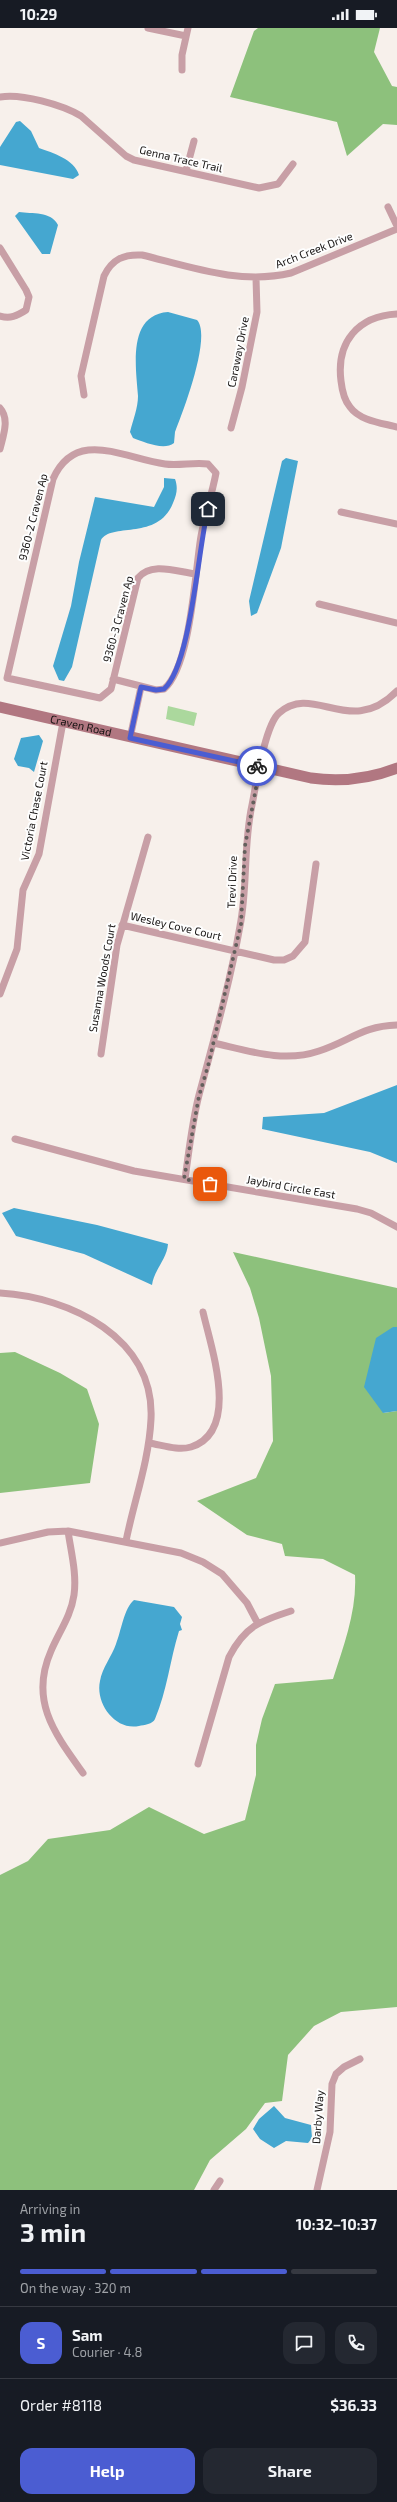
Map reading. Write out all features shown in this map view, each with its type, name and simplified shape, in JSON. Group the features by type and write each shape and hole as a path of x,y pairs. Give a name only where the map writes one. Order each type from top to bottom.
{"street":[{"path":"148,28 186,36"},
{"path":"182,70 188,28"},
{"name":"Genna Trace Trail","path":"0,98 15,96 72,111 81,116 126,156 258,188 268,188 278,184 293,164"},
{"path":"186,171 194,141"},
{"path":"388,207 397,226"},
{"name":"Arch Creek Drive","path":"84,395 81,376 104,276 112,263 119,258 131,255 142,255 227,275 256,278 291,273 397,229"},
{"path":"0,248 29,297 26,310 17,316 6,318 0,316"},
{"name":"Caraway Drive","path":"231,428 242,387 256,312 256,278"},
{"path":"397,314 371,318 357,328 344,347 340,370 343,395 350,407 363,417 397,428"},
{"path":"0,408 3,411 6,425 0,449"},
{"name":"9360-2 Craven Ap","path":"92,449 164,464 199,463 213,468 216,473 201,536 190,624 172,678 164,689 156,690 113,679 106,695 100,698 92,698 7,678 53,479 57,469 72,455 92,449"},
{"path":"340,512 397,524"},
{"name":"9360-3 Craven Ap","path":"113,679 138,578 142,572 157,568 196,574"},
{"path":"319,604 397,623"},
{"path":"130,738 141,687"},
{"name":"Trevi Drive","path":"184,1179 199,1096 214,1043 236,952 244,902 245,846 260,767 272,721 291,705 312,703 344,711 360,712 378,706 397,691"},
{"name":"Craven Road","path":"0,707 130,738 312,778 340,780 362,778 397,768"},
{"name":"Victoria Chase Court","path":"0,994 17,949 23,890 39,854 64,722"},
{"name":"Susanna Woods Court","path":"101,1054 122,925 148,837"},
{"name":"Wesley Cove Court","path":"122,925 236,952 274,960 284,960 300,950 307,934 316,864"},
{"path":"214,1043 264,1055 282,1057 302,1055 319,1051 370,1028 397,1025"},
{"name":"Jaybird Circle East","path":"15,1139 103,1164 357,1209 371,1213 397,1227"},
{"path":"0,1293 68,1308 91,1317 118,1339 134,1358 144,1378 149,1399 151,1418 149,1443 126,1541"},
{"path":"149,1443 178,1448 190,1447 203,1441 213,1432 218,1421 220,1408 214,1363 203,1312"},
{"path":"68,1531 75,1579 74,1594 68,1618 51,1652 42,1684 44,1704 50,1724 83,1773"},
{"path":"0,1543 48,1532 68,1531 126,1541 181,1553 203,1562 222,1574 235,1588 257,1622"},
{"path":"198,1764 229,1657 236,1643 257,1622 291,1611"},
{"name":"Darby Way","path":"317,2190 330,2132 332,2084 336,2074 344,2067 360,2059"},
{"path":"214,2190 220,2181"}],"green space":[{"path":"258,28 380,28 374,52 392,86 397,87 397,125 383,124 347,156 337,122 230,97 254,31"},
{"path":"168,706 197,713 194,726 166,719"},
{"path":"233,1252 397,1288 397,1327 393,1327 383,1413 397,1411 397,2007 341,2012 314,2026 288,2055 282,2101 265,2103 246,2129 210,2160 194,2190 0,2190 0,1875 28,1861 48,1839 110,1830 149,1807 204,1834 245,1820 256,1775 256,1745 262,1719 275,1684 333,1679 349,1627 354,1601 355,1575 323,1559 285,1556 282,1544 247,1535 197,1501 256,1478 273,1441 271,1376 259,1318 250,1288"},
{"path":"15,1352 60,1373 87,1389 99,1424 90,1483 0,1493 0,1353"}],"water":[{"path":"20,121 31,131 39,148 68,161 73,165 79,175 73,179 0,165 0,147 16,122"},
{"path":"19,212 46,215 51,217 58,225 50,254 42,254 15,216"},
{"path":"168,312 197,320 201,329 201,341 195,374 175,432 174,443 160,446 133,438 130,432 138,400 136,358 140,333 146,322 155,315"},
{"path":"286,458 298,461 281,548 257,613 251,616 249,601 282,461"},
{"path":"164,478 175,479 177,488 173,503 166,515 147,527 115,532 107,535 101,540 72,667 64,681 59,680 53,666 71,606 79,562 95,497 154,507 164,487"},
{"path":"39,735 43,741 34,772 29,768 18,766 14,759 21,738"},
{"path":"397,1085 397,1163 370,1152 262,1129 263,1117 324,1113"},
{"path":"14,1208 97,1225 168,1244 167,1249 155,1274 152,1285 84,1254 16,1236 2,1213"},
{"path":"393,1327 397,1327 397,1411 383,1413 364,1387 376,1338"},
{"path":"134,1600 174,1607 182,1617 180,1624 182,1630 179,1631 163,1698 155,1719 148,1724 139,1726 122,1724 115,1720 104,1706 99,1689 103,1671 118,1639 123,1620"},
{"path":"274,2106 285,2118 311,2125 312,2138 308,2143 286,2141 274,2148 260,2139 253,2129 259,2119"}],"way so far":[{"path":"210,1184 184,1179 199,1096 208,1066 236,952 241,924 244,902 245,846 260,767 257,766"}],"route":[{"path":"208,509 201,536 190,624 180,656 172,678 164,689 156,690 141,687 130,738 257,766"}]}
